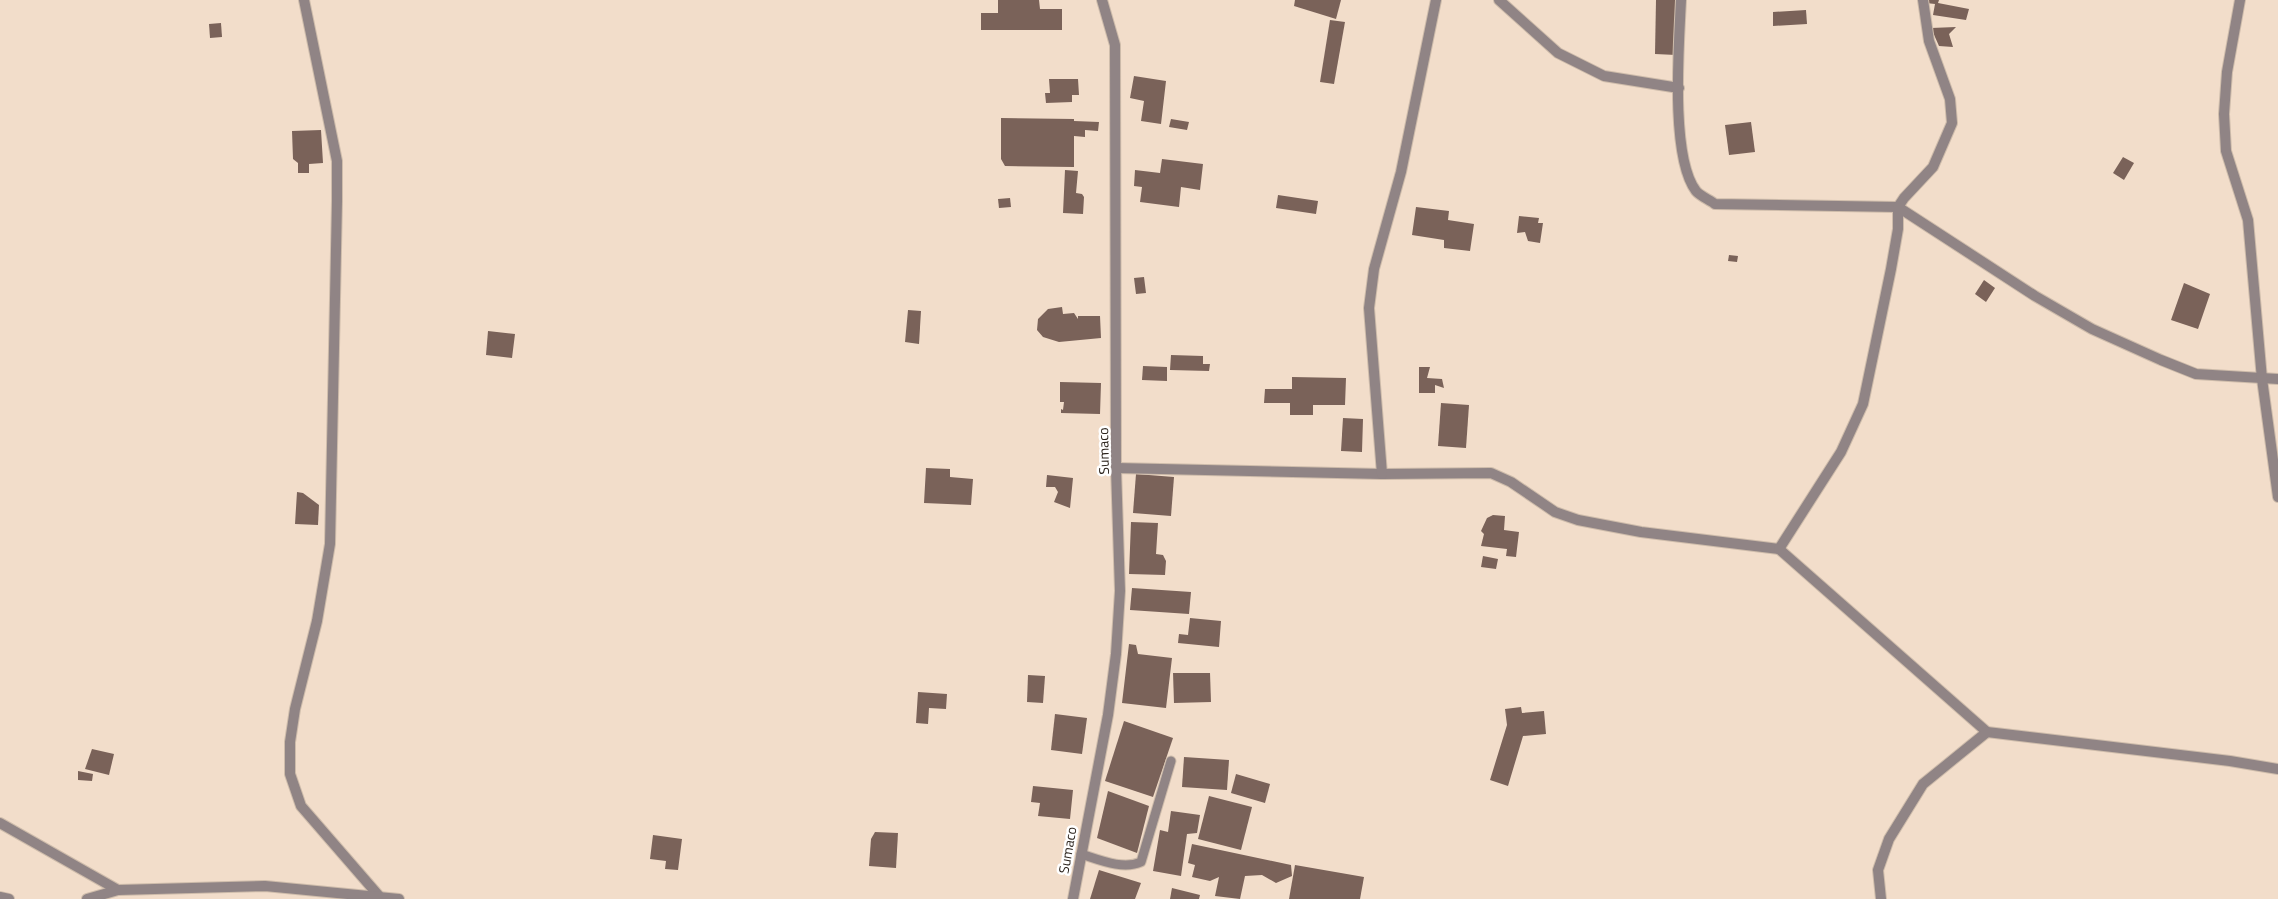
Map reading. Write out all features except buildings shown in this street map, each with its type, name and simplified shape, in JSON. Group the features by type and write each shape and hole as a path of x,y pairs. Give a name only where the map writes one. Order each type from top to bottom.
{"street":[{"path":"304,0 337,160 338,201 330,544 317,621 295,710 290,742 290,774 301,806 379,896"},
{"name":"Sumaco","path":"1073,899 1108,715 1116,654 1120,591 1116,468 1115,45 1102,0"},
{"path":"1382,474 1369,308 1374,269 1401,172 1434,0"},
{"path":"1499,0 1558,53 1604,76 1679,88"},
{"path":"1681,0 1679,88 1681,136 1686,172 1697,192 1715,204 1898,207 2035,296 2092,329 2196,374 2278,379"},
{"path":"1779,549 1841,452 1863,404 1891,269 1898,229 1898,207 1933,167 1952,123 1950,99 1928,41 1923,0"},
{"path":"2240,0 2226,72 2224,114 2226,151 2248,220 2262,379 2278,497"},
{"path":"1116,468 1382,474 1491,473 1511,482 1555,512 1578,520 1641,532 1779,549 1988,732 2230,761 2278,769"},
{"path":"1881,899 1878,870 1889,839 1923,784 1988,732"},
{"path":"0,823 118,890"},
{"path":"86,899 118,890 265,886 399,899"},
{"path":"0,897 9,899"}],"lane":[{"path":"1081,854 1107,862 1132,866 1142,862 1171,761"}]}
